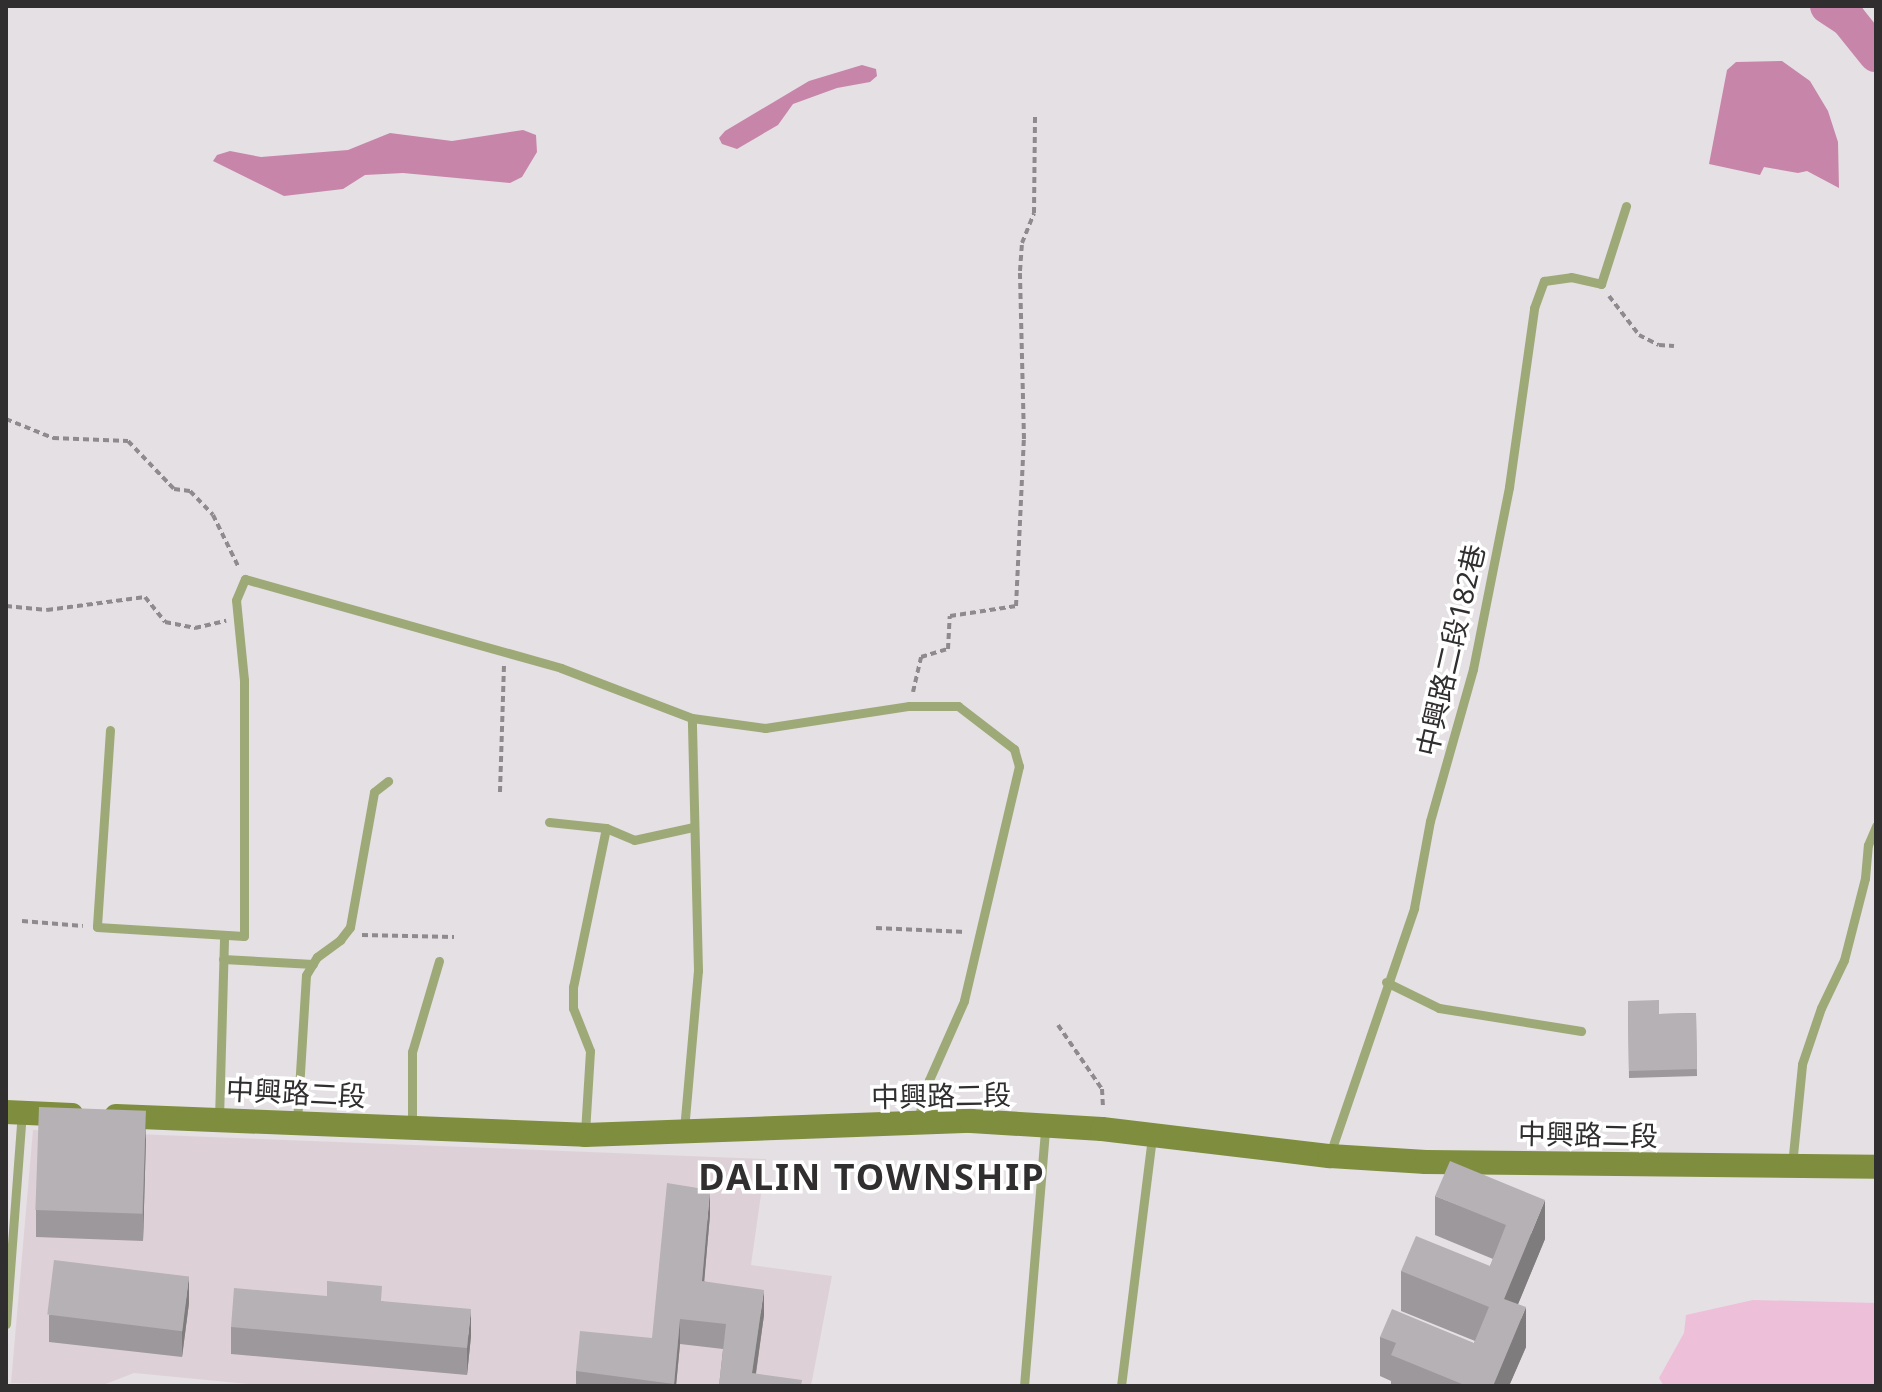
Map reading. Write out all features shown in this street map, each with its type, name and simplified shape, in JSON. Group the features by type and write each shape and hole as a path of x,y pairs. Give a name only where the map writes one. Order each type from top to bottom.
{"main road":[{"name":"中興路二段","path":"14,1113 585,1135 684,1134 917,1122 1046,1124 1330,1156 1426,1162 1876,1167"}],"lane":[{"path":"1601,284 1626,206"},
{"name":"中興路二段182巷","path":"1330,1156 1386,982 1414,908 1430,821 1473,669 1509,487 1534,308 1544,281 1571,277 1601,284"},
{"path":"110,730 97,927 244,936 244,680 236,600 245,579 381,615 504,655 561,668 692,718 765,728 909,706 958,706 1014,749 1017,756 1016,780 964,1001 929,1080 917,1122"},
{"path":"684,1134 698,971 692,718"},
{"path":"297,1122 306,975 350,927 374,792 388,781"},
{"path":"549,822 606,828 634,840 693,827"},
{"path":"1792,1167 1802,1064 1821,1008 1844,960 1865,878 1868,845 1876,826"},
{"path":"585,1135 590,1051 573,1008 573,987 606,828"},
{"path":"219,1119 224,936"},
{"path":"223,959 313,964"},
{"path":"412,1128 412,1052 439,961"},
{"path":"1386,982 1439,1008 1581,1031"},
{"path":"6,1324 14,1113"},
{"path":"1024,1386 1046,1124"},
{"path":"1121,1386 1152,1134"}],"path":[{"path":"909,706 921,657 948,649 950,616 1016,606 1024,439 1020,271 1022,243 1034,213 1035,115"},
{"path":"1601,284 1639,335 1659,345 1674,346"},
{"path":"6,419 53,438 128,441 174,489 190,491 213,515 245,579"},
{"path":"6,606 47,610 145,597 165,622 195,628 236,618"},
{"path":"500,792 504,655"},
{"path":"22,921 97,927"},
{"path":"876,928 980,933"},
{"path":"344,935 454,937"},
{"path":"1058,1025 1102,1089 1102,1129"}],"shaded area":[{"path":"1782,61 1810,81 1828,111 1838,142 1839,188 1807,171 1798,173 1764,167 1760,175 1709,164 1727,70 1736,62"},
{"path":"862,65 876,69 877,76 870,82 837,88 793,104 778,125 737,149 722,144 719,138 725,131 809,81"},
{"path":"523,130 536,135 537,152 522,177 510,183 403,173 365,175 343,189 284,196 213,161 217,155 230,151 261,157 348,150 390,133 452,141"},
{"path":"33,1130 766,1159 751,1265 832,1276 811,1386 268,1386 134,1373 103,1385 11,1383"},
{"path":"1753,1300 1876,1303 1876,1386 1664,1386 1659,1378 1684,1333 1686,1315"}],"building":[{"path":"1659,1000 1659,1014 1696,1013 1697,1069 1629,1071 1628,1001"},
{"path":"39,1107 146,1111 142,1214 35,1210"},
{"path":"1450,1161 1545,1200 1504,1299 1526,1307 1493,1386 1467,1386 1391,1355 1396,1343 1380,1337 1392,1309 1474,1343 1489,1307 1401,1271 1416,1236 1490,1266 1506,1225 1435,1196"},
{"path":"667,1183 710,1190 702,1281 764,1290 752,1373 802,1380 801,1386 719,1386 726,1324 680,1319 674,1384 576,1371 580,1331 652,1338"},
{"path":"54,1260 189,1277 182,1331 47,1315"},
{"path":"327,1281 382,1286 381,1301 471,1309 467,1348 231,1327 234,1288 327,1296"}],"waterway":[{"path":"1828,6 1848,19 1876,54"}],"district":[{"name":"DALIN TOWNSHIP","path":"872,1177"}]}
